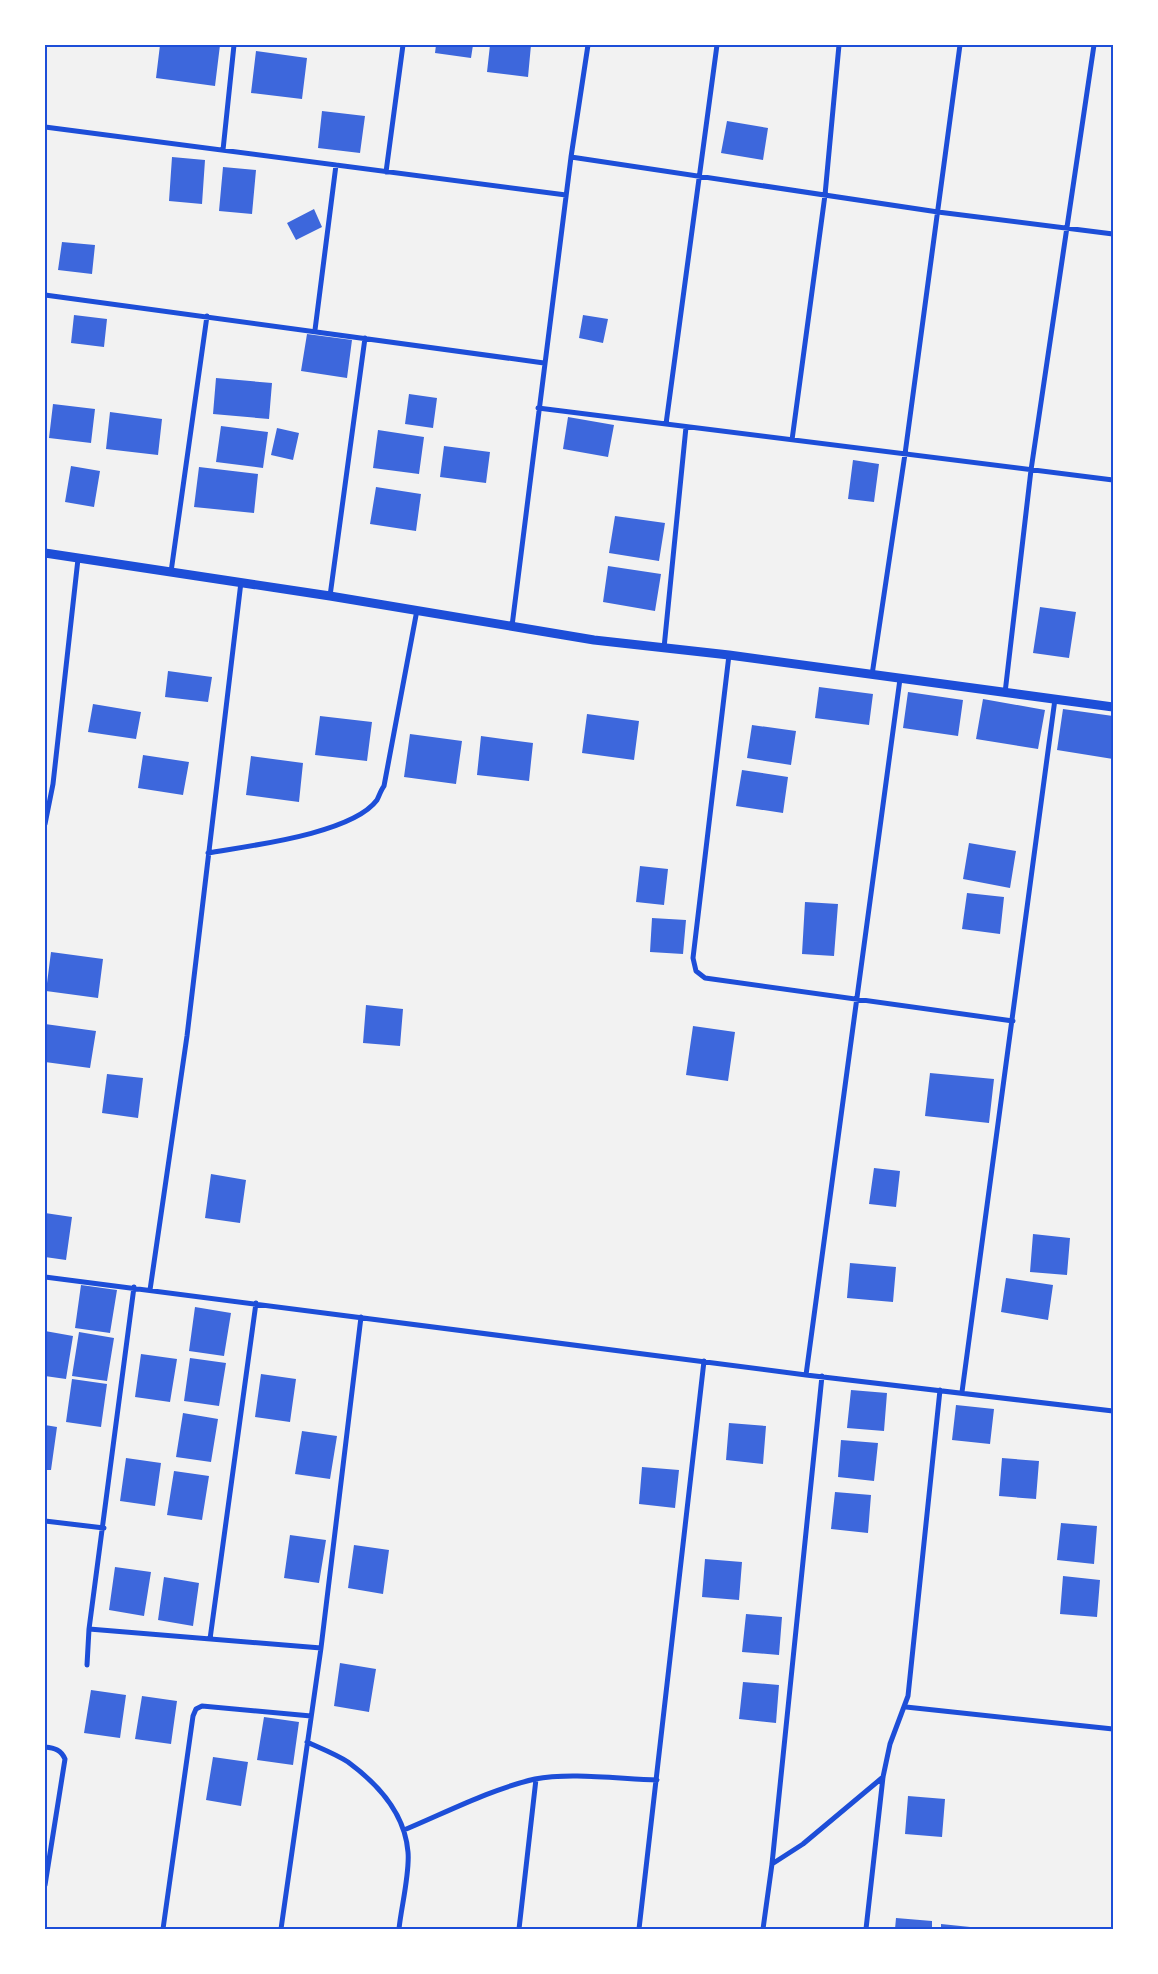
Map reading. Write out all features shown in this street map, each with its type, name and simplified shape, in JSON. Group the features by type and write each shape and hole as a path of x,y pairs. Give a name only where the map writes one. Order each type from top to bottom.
{"main road":[{"path":"45,553 330,596 594,640 729,655 1113,707"}],"street":[{"path":"223,150 234,45"},
{"path":"386,172 403,45"},
{"path":"512,626 570,157 588,45"},
{"path":"666,424 717,45"},
{"path":"792,440 824,195 840,45"},
{"path":"872,675 905,454 960,45"},
{"path":"1005,693 1031,470 1094,45"},
{"path":"45,127 566,196"},
{"path":"570,157 938,212 1113,234"},
{"path":"315,330 336,165"},
{"path":"45,295 315,330 544,363"},
{"path":"171,572 207,316"},
{"path":"330,596 365,338"},
{"path":"538,408 1113,480"},
{"path":"664,648 686,427"},
{"path":"45,824 53,784 78,558"},
{"path":"150,1290 187,1036 241,582"},
{"path":"208,853 295,838 335,826 363,812 376,801 384,786 416,610"},
{"path":"729,655 693,958 696,971 705,978 1013,1021"},
{"path":"806,1375 900,679"},
{"path":"962,1392 1055,699"},
{"path":"45,1276 806,1375 1113,1411"},
{"path":"87,1665 89,1629 104,1528 134,1287"},
{"path":"210,1639 256,1303"},
{"path":"281,1929 321,1648 361,1317"},
{"path":"640,1929 704,1361"},
{"path":"763,1929 772,1864 822,1376"},
{"path":"866,1929 882,1777 890,1744 906,1707 940,1390"},
{"path":"45,1521 104,1528"},
{"path":"89,1629 321,1648"},
{"path":"163,1929 193,1716 196,1709 202,1706 311,1716"},
{"path":"906,1707 1113,1729"},
{"path":"307,1742 347,1762 378,1788 393,1806 404,1830 409,1853 398,1929"},
{"path":"45,1747 54,1748 62,1752 65,1759 45,1885"},
{"path":"404,1830 503,1790 536,1779 565,1777 657,1780"},
{"path":"772,1864 803,1844 882,1777"},
{"path":"519,1929 536,1779"}],"building":[{"path":"160,45 220,45 215,86 156,78"},
{"path":"436,45 473,45 471,58 435,53"},
{"path":"490,45 531,45 528,77 487,72"},
{"path":"256,51 307,58 302,99 251,93"},
{"path":"322,111 365,116 360,153 318,148"},
{"path":"727,121 768,128 763,160 721,153"},
{"path":"172,157 205,160 202,204 169,201"},
{"path":"223,167 256,170 252,214 219,211"},
{"path":"314,209 322,227 296,240 287,223"},
{"path":"62,242 95,245 92,274 58,270"},
{"path":"74,315 107,319 104,347 71,343"},
{"path":"583,315 608,319 603,343 579,338"},
{"path":"307,334 352,340 347,378 301,371"},
{"path":"216,378 272,383 269,419 213,414"},
{"path":"409,394 437,398 433,428 405,424"},
{"path":"53,404 95,409 91,443 49,438"},
{"path":"110,412 162,419 158,455 106,449"},
{"path":"568,417 614,425 608,457 563,449"},
{"path":"221,426 268,432 263,468 216,462"},
{"path":"277,428 299,433 293,460 271,455"},
{"path":"378,430 424,437 419,474 373,468"},
{"path":"444,446 490,452 486,483 440,477"},
{"path":"853,460 879,464 874,502 848,499"},
{"path":"71,466 100,471 94,507 65,502"},
{"path":"199,467 258,474 254,513 194,507"},
{"path":"376,487 421,494 416,531 370,524"},
{"path":"615,516 665,523 659,561 609,553"},
{"path":"608,566 661,574 655,611 603,602"},
{"path":"1040,607 1076,612 1069,658 1033,653"},
{"path":"168,671 212,677 208,702 165,697"},
{"path":"819,687 873,694 869,725 815,718"},
{"path":"908,692 963,700 958,736 903,728"},
{"path":"983,699 1045,710 1038,749 976,739"},
{"path":"93,704 141,712 136,739 88,732"},
{"path":"1063,709 1113,716 1113,759 1057,750"},
{"path":"587,714 639,721 634,760 582,753"},
{"path":"320,716 372,722 367,761 315,755"},
{"path":"752,725 796,731 791,765 747,758"},
{"path":"410,734 462,741 456,784 404,777"},
{"path":"481,736 533,743 529,781 477,775"},
{"path":"143,755 189,762 183,795 138,788"},
{"path":"251,756 303,763 299,802 246,795"},
{"path":"742,770 788,777 783,813 736,806"},
{"path":"969,843 1016,851 1010,888 963,879"},
{"path":"640,866 668,869 664,905 636,902"},
{"path":"967,893 1004,897 1000,934 962,929"},
{"path":"805,902 838,904 834,956 802,954"},
{"path":"652,918 686,920 683,954 650,952"},
{"path":"51,952 103,959 98,998 46,991"},
{"path":"366,1005 403,1009 400,1046 363,1043"},
{"path":"45,1024 96,1031 90,1068 45,1062"},
{"path":"693,1026 735,1032 728,1081 686,1075"},
{"path":"930,1073 994,1079 989,1123 925,1116"},
{"path":"107,1074 143,1078 138,1118 102,1113"},
{"path":"874,1168 900,1171 896,1207 869,1204"},
{"path":"211,1174 246,1180 240,1223 205,1218"},
{"path":"45,1213 72,1217 66,1260 45,1257"},
{"path":"1033,1234 1070,1238 1067,1275 1030,1272"},
{"path":"850,1263 896,1267 893,1302 847,1298"},
{"path":"1006,1278 1053,1285 1048,1320 1001,1312"},
{"path":"81,1285 117,1290 110,1333 75,1328"},
{"path":"195,1307 231,1313 224,1356 189,1351"},
{"path":"45,1331 73,1336 66,1379 45,1376"},
{"path":"79,1332 114,1338 107,1381 72,1376"},
{"path":"141,1354 177,1359 170,1402 135,1397"},
{"path":"190,1358 226,1363 219,1406 184,1401"},
{"path":"261,1374 296,1379 290,1422 255,1417"},
{"path":"72,1379 107,1384 101,1427 66,1422"},
{"path":"851,1390 887,1393 884,1431 847,1428"},
{"path":"956,1405 994,1409 990,1444 952,1440"},
{"path":"183,1413 218,1419 211,1462 176,1457"},
{"path":"729,1423 766,1426 763,1464 726,1460"},
{"path":"45,1425 57,1427 51,1470 45,1470"},
{"path":"302,1431 337,1436 330,1479 295,1474"},
{"path":"841,1440 878,1443 874,1481 838,1477"},
{"path":"126,1458 161,1463 155,1506 120,1501"},
{"path":"1002,1458 1039,1461 1036,1499 999,1496"},
{"path":"642,1467 679,1470 675,1508 639,1504"},
{"path":"174,1471 209,1476 202,1520 167,1515"},
{"path":"835,1492 871,1495 868,1533 831,1529"},
{"path":"1061,1523 1097,1526 1094,1564 1057,1560"},
{"path":"290,1535 326,1540 319,1583 284,1578"},
{"path":"354,1545 389,1550 383,1594 348,1588"},
{"path":"705,1559 742,1562 739,1600 702,1597"},
{"path":"115,1567 151,1572 144,1616 109,1610"},
{"path":"1063,1576 1100,1580 1097,1617 1060,1614"},
{"path":"164,1577 199,1583 193,1626 158,1620"},
{"path":"746,1614 782,1617 779,1655 742,1652"},
{"path":"340,1663 376,1669 369,1712 334,1706"},
{"path":"743,1682 779,1685 776,1723 739,1719"},
{"path":"91,1690 126,1695 120,1738 84,1733"},
{"path":"142,1696 177,1701 171,1744 135,1739"},
{"path":"264,1717 299,1722 293,1765 257,1760"},
{"path":"213,1757 248,1762 241,1806 206,1800"},
{"path":"908,1796 945,1799 942,1837 905,1834"},
{"path":"896,1918 932,1921 932,1929 895,1929"},
{"path":"941,1924 980,1928 980,1929 941,1929"}]}
